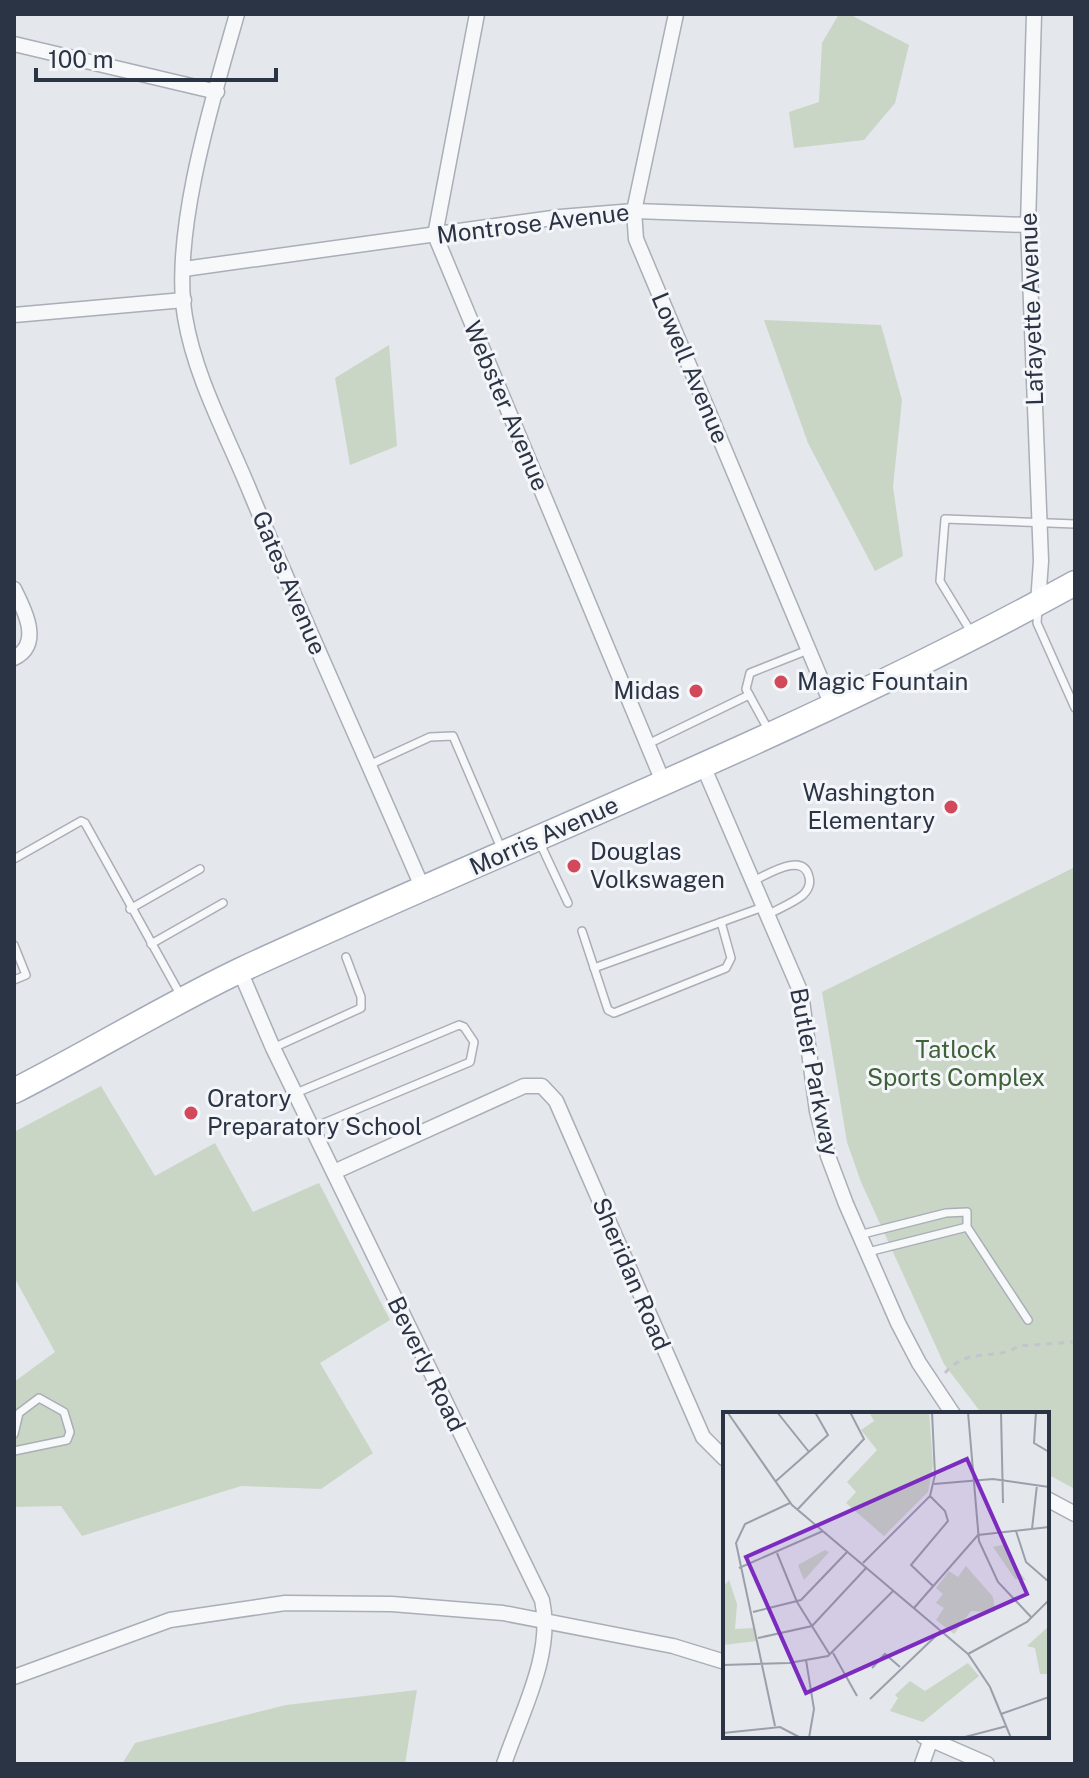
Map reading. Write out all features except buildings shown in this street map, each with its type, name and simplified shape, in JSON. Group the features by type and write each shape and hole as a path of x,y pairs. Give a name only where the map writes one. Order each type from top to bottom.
{"main road":[{"name":"Morris Avenue","path":"14,1091 240,971 704,768 974,638 1075,583"}],"street":[{"name":"Gates Avenue","path":"237,14 188,209 184,300 197,364 423,889"},
{"path":"435,235 477,14"},
{"name":"Lowell Avenue","path":"676,14 634,211 636,239 833,708"},
{"name":"Lafayette Avenue","path":"1034,14 1028,225 1039,521 1038,603"},
{"path":"14,44 217,92"},
{"name":"Montrose Avenue","path":"184,269 560,217 634,211 1028,225"},
{"name":"Webster Avenue","path":"435,235 664,784"},
{"path":"14,315 184,300"},
{"path":"14,589 30,634 26,646 14,658"},
{"name":"Butler Parkway","path":"704,768 801,993 817,1111 828,1156 866,1253 919,1363 952,1412"},
{"name":"Beverly Road","path":"240,971 295,1094 542,1600 547,1623 545,1645 504,1764"},
{"name":"Sheridan Road","path":"334,1172 524,1086 542,1086 556,1101 703,1437 723,1457"},
{"path":"1049,1500 1075,1514"},
{"path":"14,1677 170,1620 285,1603 408,1605 503,1613 673,1646 723,1661"},
{"path":"922,1764 929,1738"},
{"path":"931,1738 987,1764"}],"lane":[{"path":"974,638 940,581 945,519 1075,524"},
{"path":"1038,603 1037,623 1075,708"},
{"path":"772,736 746,689 750,673 808,650"},
{"path":"648,744 749,695"},
{"path":"368,766 430,737 453,736 503,854"},
{"path":"14,859 81,821 184,1001"},
{"path":"538,839 568,903"},
{"path":"594,968 803,895 809,886 809,875 802,867 791,865 753,881"},
{"path":"130,909 200,869"},
{"path":"151,944 223,903"},
{"path":"582,931 608,1010 614,1013 726,968 731,958 721,922"},
{"path":"14,945 26,975 14,980"},
{"path":"273,1048 361,1008 361,997 346,957"},
{"path":"295,1094 459,1025 464,1027 474,1042 470,1062 312,1128"},
{"path":"859,1235 946,1213 967,1212 967,1227 1028,1320"},
{"path":"866,1253 967,1227"},
{"path":"14,1434 19,1413 39,1398 64,1412 70,1432 67,1440 14,1451"}],"path":[{"path":"945,1373 965,1357 1012,1351 1019,1346 1075,1342"}],"green space":[{"path":"839,14 849,14 909,45 895,103 864,140 794,148 789,112 819,102 822,43"},
{"path":"764,320 881,325 902,400 893,487 903,556 875,571 808,443"},
{"path":"389,345 397,446 350,465 335,378"},
{"name":"Tatlock Sports Complex","path":"1075,867 1075,1489 1049,1475 1049,1412 980,1412 944,1364 861,1182 847,1142 822,992"},
{"path":"101,1086 155,1176 215,1143 253,1212 319,1183 390,1320 320,1363 373,1453 321,1489 241,1486 82,1536 61,1506 14,1507 14,1382 55,1352 14,1277 14,1132"},
{"path":"417,1690 405,1764 122,1764 135,1743 286,1705"}],"place":[{"name":"Magic Fountain","path":"781,682"},
{"name":"Midas","path":"696,691"},
{"name":"Washington Elementary","path":"951,807"},
{"name":"Douglas Volkswagen","path":"574,866"},
{"name":"Oratory Preparatory School","path":"191,1113"}]}
